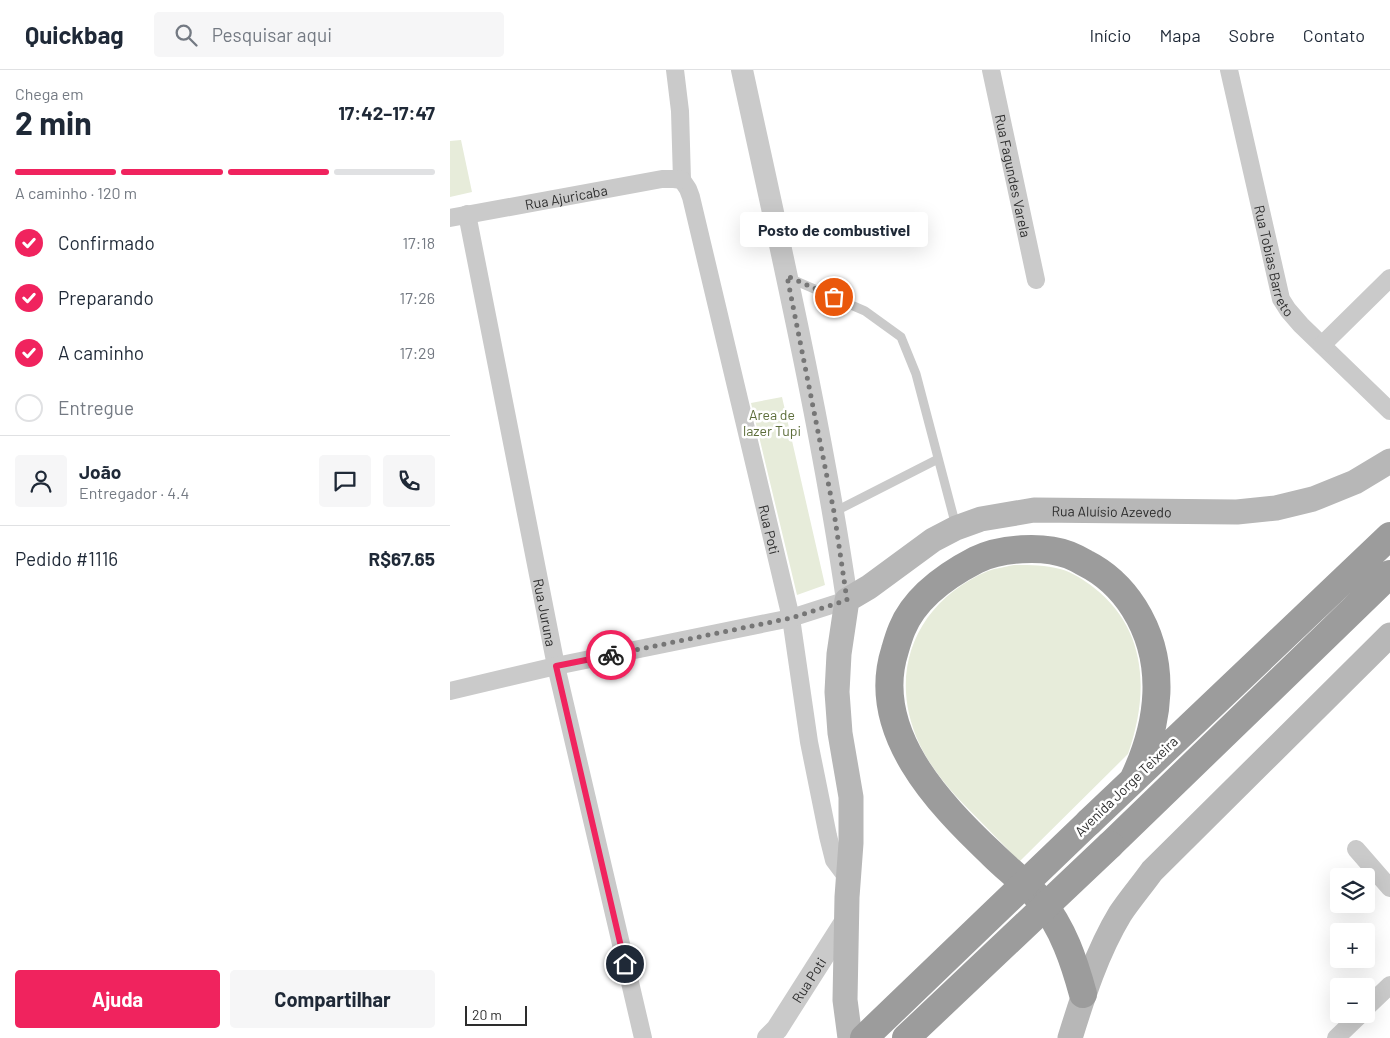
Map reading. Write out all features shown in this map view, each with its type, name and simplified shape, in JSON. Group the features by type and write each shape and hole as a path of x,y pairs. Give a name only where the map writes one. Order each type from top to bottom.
{"highway":[{"name":"Avenida Jorge Teixeira","path":"864,1038 1390,536"},
{"path":"1083,994 1069,948 1058,926 1041,901 1018,876 992,855 942,803 921,776 905,750 891,711 891,669 902,627 916,605 954,572 985,556 1012,550 1045,550 1068,554 1091,566 1116,585 1129,600 1152,643 1157,678 1155,714 1150,740 1133,780"},
{"path":"906,1038 1110,845 1390,574"}],"main road":[{"name":"Rua Aluísio Azevedo","path":"847,600 869,587 933,540 956,528 981,519 1034,510 1237,512 1276,508 1313,499 1355,482 1390,461"},
{"path":"847,600 839,654 837,692 840,734 851,797 845,1000 850,1038"},
{"path":"1070,1038 1083,994 1103,948 1120,914 1152,871 1390,635"}],"street":[{"path":"675,70 680,111 682,180"},
{"path":"450,691 556,666 791,618 847,600 834,512 787,276 742,70"},
{"name":"Rua Fagundes Varela","path":"991,70 1036,280"},
{"name":"Rua Tobias Barreto","path":"1229,70 1282,299 1288,310 1301,325 1390,411"},
{"name":"Rua Ajuricaba","path":"458,216 662,179 682,180"},
{"name":"Rua Poti","path":"682,180 691,197 791,618 809,742 828,836 834,860 848,880"},
{"name":"Rua Juruna","path":"458,216 556,666 643,1038"},
{"path":"1322,345 1390,278"},
{"path":"1356,849 1390,888"},
{"name":"Rua Poti","path":"768,1038 777,1029 847,919"},
{"path":"1375,999 1390,985"},
{"path":"1336,1038 1352,1023"}],"lane":[{"path":"787,276 865,311 901,337 916,374 956,528"},
{"path":"834,512 938,459"}],"green space":[{"path":"461,140 472,192 450,197 450,141"},
{"name":"Area de lazer Tupi","path":"782,397 825,585 797,595 751,403"},
{"path":"1014,565 1049,567 1069,572 1089,584 1111,604 1125,622 1134,642 1141,686 1135,731 1128,754 1019,862 952,791 928,760 919,743 910,716 906,690 908,665 915,641 926,620 943,600 963,584 988,571"}],"way so far":[{"path":"611,655 791,618 847,600 834,512 787,276 834,297"}],"place":[{"name":"Posto de combustivel","path":"834,297"}],"route":[{"path":"611,655 556,666 625,964"}]}
